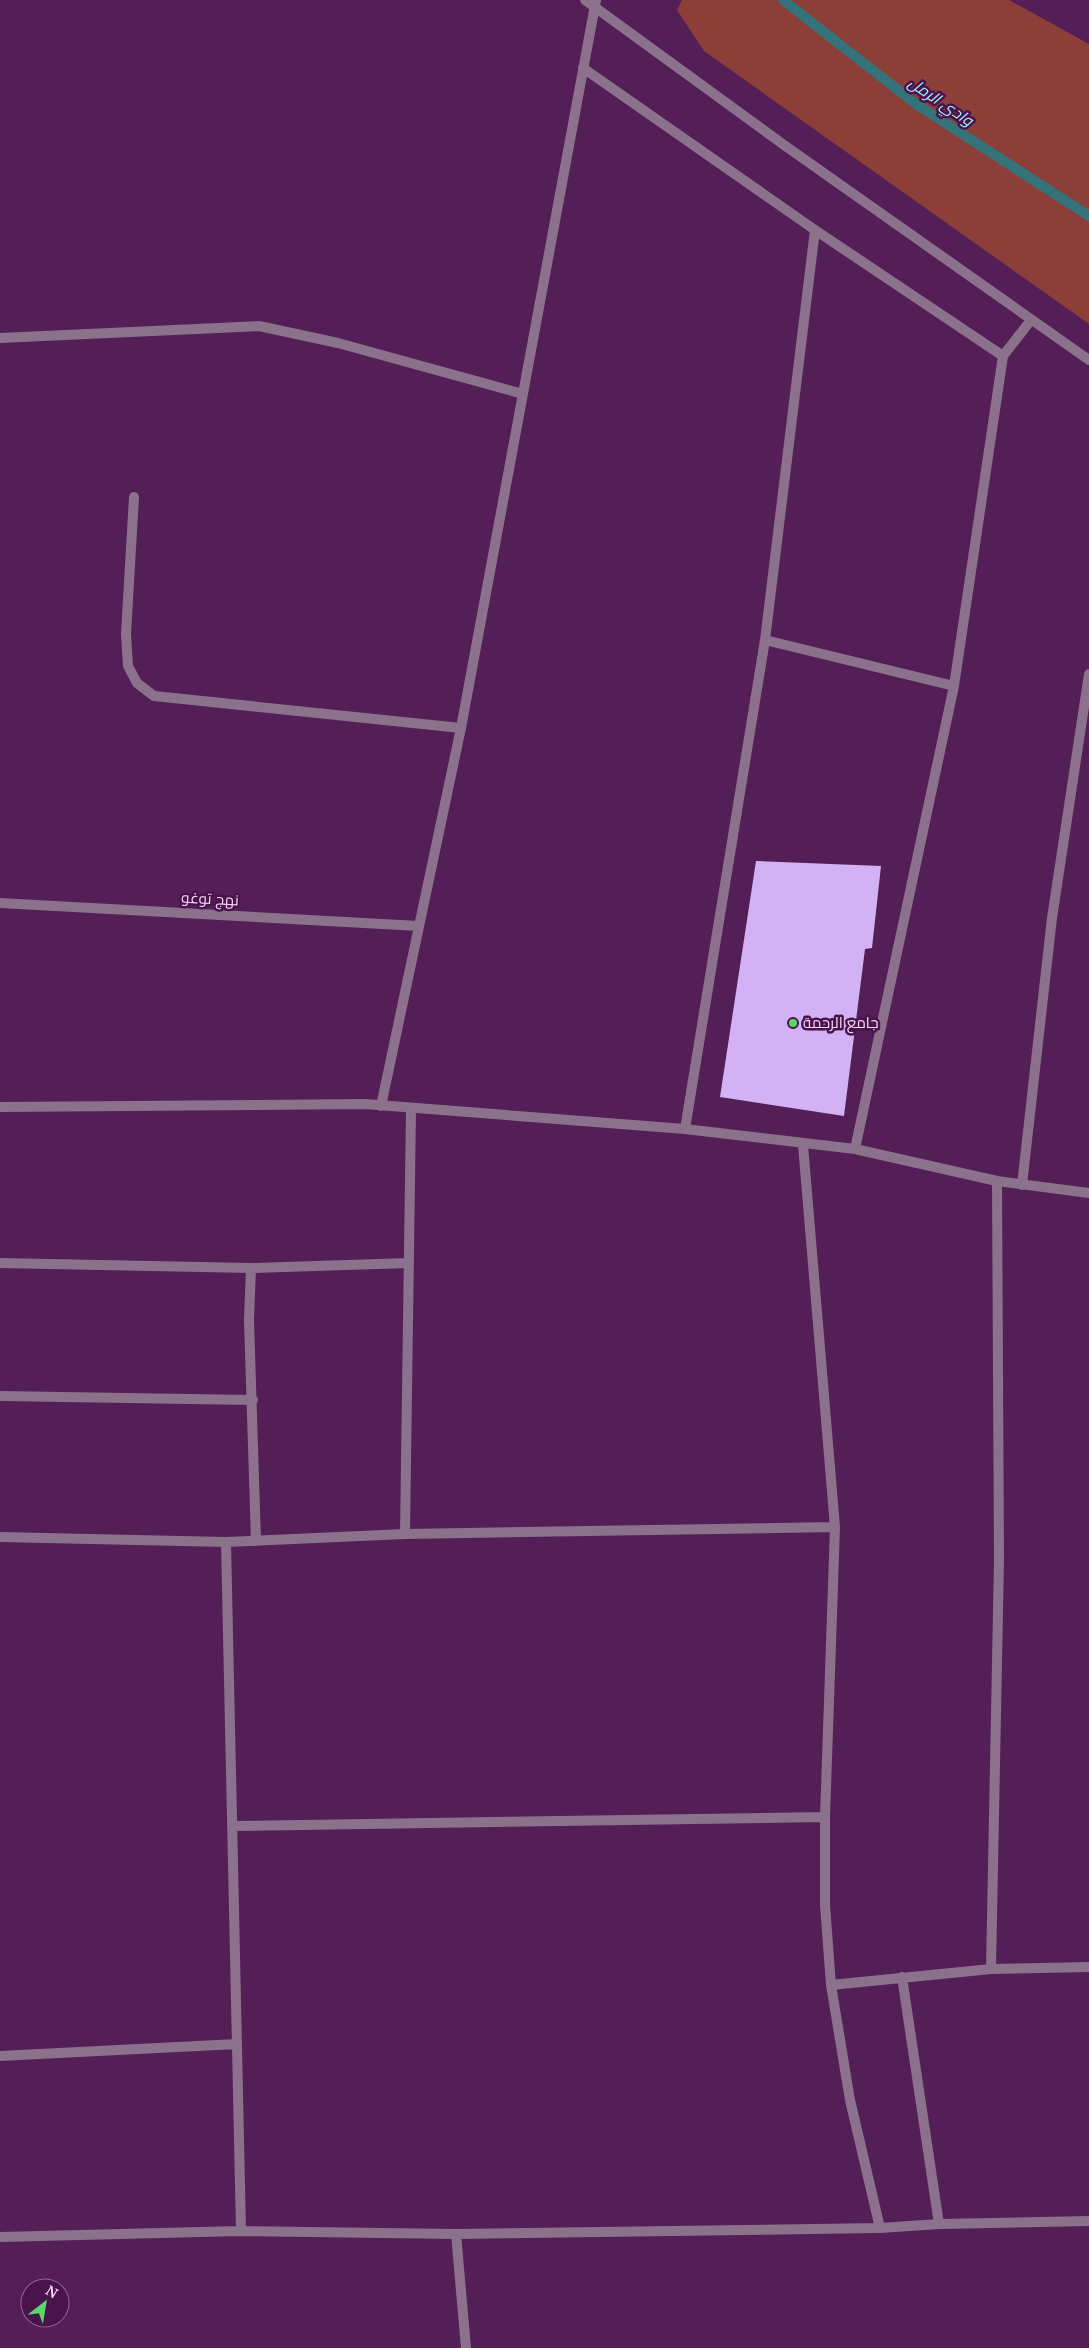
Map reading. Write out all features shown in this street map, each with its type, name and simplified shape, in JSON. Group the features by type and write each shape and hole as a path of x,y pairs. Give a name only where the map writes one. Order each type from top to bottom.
{"street":[{"path":"585,0 595,4 1089,360"},
{"path":"381,1106 461,728 595,4"},
{"path":"583,68 815,230 1003,356"},
{"path":"685,1129 765,640 815,230"},
{"path":"855,1149 954,686 1003,356 1031,320"},
{"path":"0,338 259,326 338,343 523,394"},
{"path":"134,497 126,634 128,666 136,683 154,696 461,728"},
{"path":"765,640 954,686"},
{"path":"1022,1184 1052,918 1089,674"},
{"name":"نهج توغو","path":"0,903 419,926"},
{"path":"0,1107 381,1106 685,1129 803,1145 855,1149 997,1181 1089,1193"},
{"path":"405,1534 411,1109"},
{"path":"803,1145 835,1527 825,1817 824,1905 830,1985 850,2100 880,2228"},
{"path":"991,1968 1000,1560 997,1181"},
{"path":"0,1263 250,1268 409,1263"},
{"path":"250,1268 249,1320 256,1541"},
{"path":"0,1396 253,1400"},
{"path":"0,1537 226,1542 405,1534 835,1527"},
{"path":"226,1542 241,2231"},
{"path":"232,1826 825,1817"},
{"path":"830,1985 991,1968 1089,1968"},
{"path":"902,1977 939,2224"},
{"path":"0,2056 237,2044"},
{"path":"0,2237 241,2231 456,2234 880,2228 939,2224 1089,2221"},
{"path":"456,2234 466,2348"}],"shaded area":[{"path":"682,0 1009,0 1089,44 1089,324 704,51 677,10"}],"building":[{"name":"جامع الرحمة","path":"756,861 881,866 872,948 865,949 844,1116 720,1097"}],"waterway":[{"name":"وادي الرمل","path":"783,0 916,104 1089,216"}],"place":[{"name":"جامع الرحمة","path":"793,1023"}]}
